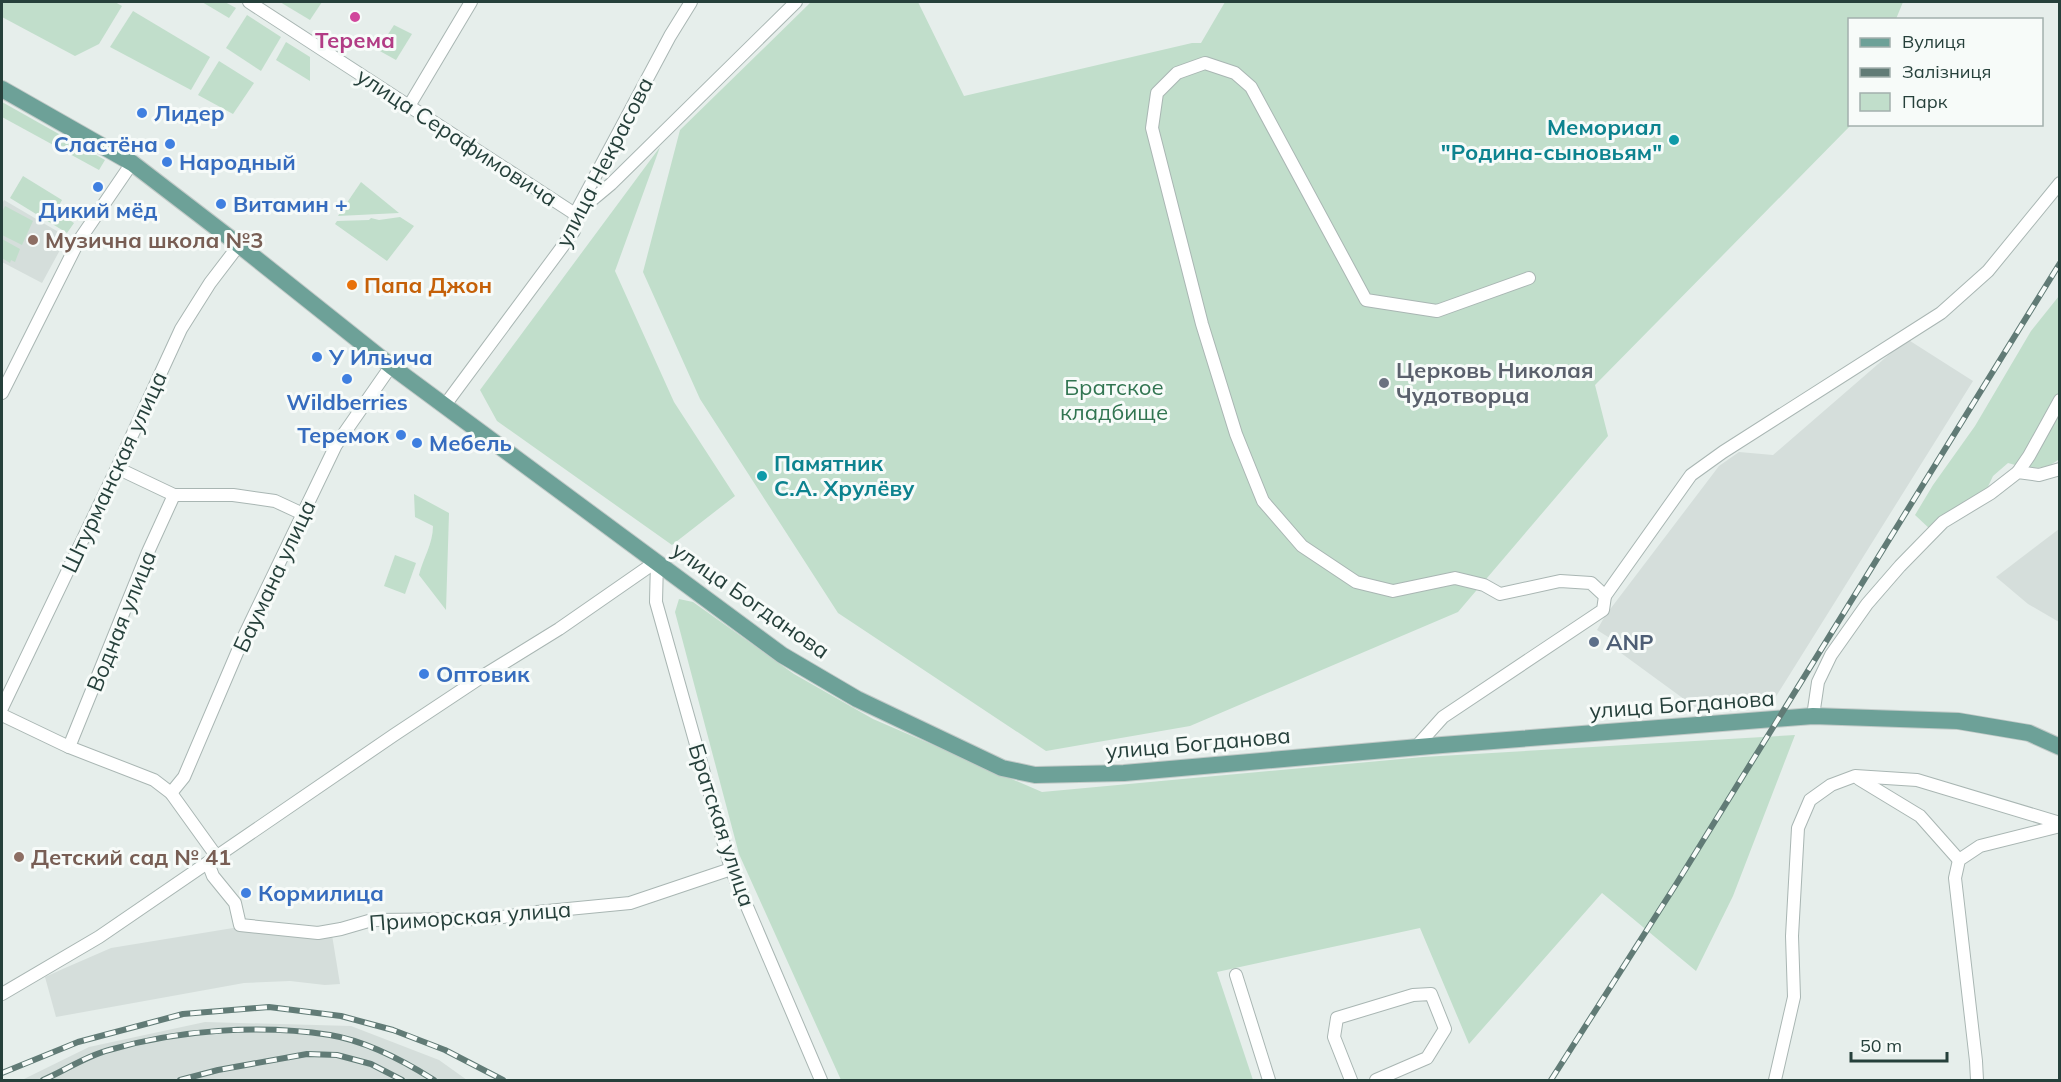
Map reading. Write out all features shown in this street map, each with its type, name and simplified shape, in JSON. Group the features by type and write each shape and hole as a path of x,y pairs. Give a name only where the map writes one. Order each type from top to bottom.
{"main road":[{"name":"улица Богданова","path":"2,89 132,163 239,244 391,366 782,655 857,699 1002,768 1035,776 1124,773 1416,747 1813,716 1958,721 2030,734 2060,747"}],"street":[{"name":"улица Серафимовича","path":"250,2 575,214"},
{"path":"409,106 471,2"},
{"name":"улица Некрасова","path":"445,405 574,231 575,214 670,36 691,2"},
{"path":"575,214 611,184 796,2"},
{"path":"1529,278 1437,311 1366,300 1251,87 1235,73 1205,63 1177,73 1157,93 1152,128 1202,324 1236,434 1263,501 1302,546 1356,582 1393,591 1455,578 1484,585 1500,594 1560,581 1591,583 1605,597"},
{"path":"2,393 78,242 132,163"},
{"path":"1416,747 1443,717 1603,610 1605,597 1691,475 1723,452 1941,313 1988,271 2060,183"},
{"name":"Штурманская улица","path":"2,708 181,329 210,283 239,244"},
{"name":"Баумана улица","path":"171,793 184,777 245,634 336,445 391,366"},
{"path":"1813,716 1818,682 1831,655 1867,604 1900,566 1944,522 1991,493 2018,472 2060,400"},
{"path":"117,468 174,495 233,495 275,501 303,514"},
{"path":"2018,472 2039,475 2060,469"},
{"name":"Водная улица","path":"69,747 148,552 174,495"},
{"path":"2,994 99,937 384,741 560,629 657,561"},
{"name":"Братская улица","path":"657,561 656,602 731,869 821,1080"},
{"path":"2,715 69,747 154,780 171,793 213,860"},
{"path":"1775,1080 1794,997 1792,936 1798,828 1810,800 1831,785 1855,776 1917,780 2060,824"},
{"path":"1855,776 1920,816 1959,860"},
{"path":"1977,1080 1955,878 1959,860 1980,846 2060,824"},
{"name":"Приморская улица","path":"213,860 213,876 235,903 240,925 318,933 372,920 489,919 630,903 731,869"},
{"path":"1236,975 1269,1080"},
{"path":"1351,1080 1334,1037 1337,1018 1413,995 1431,994 1445,1029 1427,1058 1376,1080"}],"shaded area":[{"name":"Музична школа №3","path":"4,200 67,237 42,283 2,262 2,204"},
{"path":"1907,339 1973,381 1775,698 1699,710 1610,645 1613,640 1597,630 1605,616 1719,466 1739,452 1773,455"},
{"path":"2059,529 2059,622 2028,604 1996,577"},
{"path":"258,924 332,935 340,984 325,985 290,981 244,983 56,1017 45,977 111,948"},
{"path":"205,1022 351,1026 439,1060 467,1080 22,1080 89,1047"}],"green space":[{"path":"2,2 115,2 122,6 99,44 75,56 2,17"},
{"path":"202,2 225,2 236,8 229,18"},
{"path":"280,2 322,2 310,20"},
{"name":"Братское кладбище","path":"811,2 918,2 964,96 1192,43 1201,43 1225,2 1903,2 1896,18 1848,18 1848,126 1850,126 1595,385 1608,436 1458,612 1190,726 1046,751 838,613 700,399 643,272 680,130"},
{"path":"133,11 210,57 191,90 110,47"},
{"path":"247,15 281,37 261,71 226,48"},
{"path":"394,25 412,34 396,60 378,50"},
{"path":"286,42 310,57 310,81 276,60"},
{"path":"219,61 254,83 233,114 198,95"},
{"path":"2,102 105,160 99,170 2,117"},
{"path":"660,147 615,271 674,402 735,496 672,545 497,421 480,390"},
{"path":"23,176 62,200 56,211 74,223 67,233 10,198"},
{"path":"361,182 399,213 338,216"},
{"path":"5,206 33,221 22,245 2,235 2,212"},
{"path":"400,217 414,226 387,261 335,224 337,221"},
{"path":"2,239 20,249 15,262 11,260 10,263 2,258"},
{"path":"2059,296 2059,459 2048,466 2041,467 2008,463 1993,476 1985,493 1931,530 1915,515 1933,485 1975,426 2031,331"},
{"path":"414,494 449,513 446,610 419,575 433,526 415,517"},
{"path":"395,555 416,563 405,594 384,586"},
{"path":"679,599 693,602 794,674 873,719 1042,792 1423,757 1795,735 1733,896 1696,971 1602,893 1469,1044 1420,928 1217,972 1253,1080 841,1080 739,854 675,612"}],"railway":[{"path":"1551,1080 1675,886 2060,263"},
{"path":"2,1073 78,1042 183,1014 269,1007 341,1016 393,1030 445,1050 503,1080"},
{"path":"43,1080 92,1056 135,1043 191,1034 247,1030 303,1032 344,1038 384,1053 434,1080"},
{"path":"180,1080 218,1070 307,1054 337,1055 371,1064 402,1080"}],"place":[{"name":"Терема","path":"355,17"},
{"name":"Лидер","path":"142,113"},
{"name":"Мемориал \"Родина-сыновьям\"","path":"1674,140"},
{"name":"Сластёна","path":"170,144"},
{"name":"Народный","path":"167,162"},
{"name":"Дикий мёд","path":"98,187"},
{"name":"Витамин +","path":"221,204"},
{"name":"Музична школа №3","path":"33,240"},
{"name":"Папа Джон","path":"352,285"},
{"name":"У Ильича","path":"317,357"},
{"name":"Wildberries","path":"347,379"},
{"name":"Церковь Николая Чудотворца","path":"1384,383"},
{"name":"Теремок","path":"401,435"},
{"name":"Мебель","path":"417,443"},
{"name":"Памятник С.А. Хрулёву","path":"762,476"},
{"name":"ANP","path":"1594,642"},
{"name":"Оптовик","path":"424,674"},
{"name":"Детский сад № 41","path":"19,857"},
{"name":"Кормилица","path":"246,893"}]}
